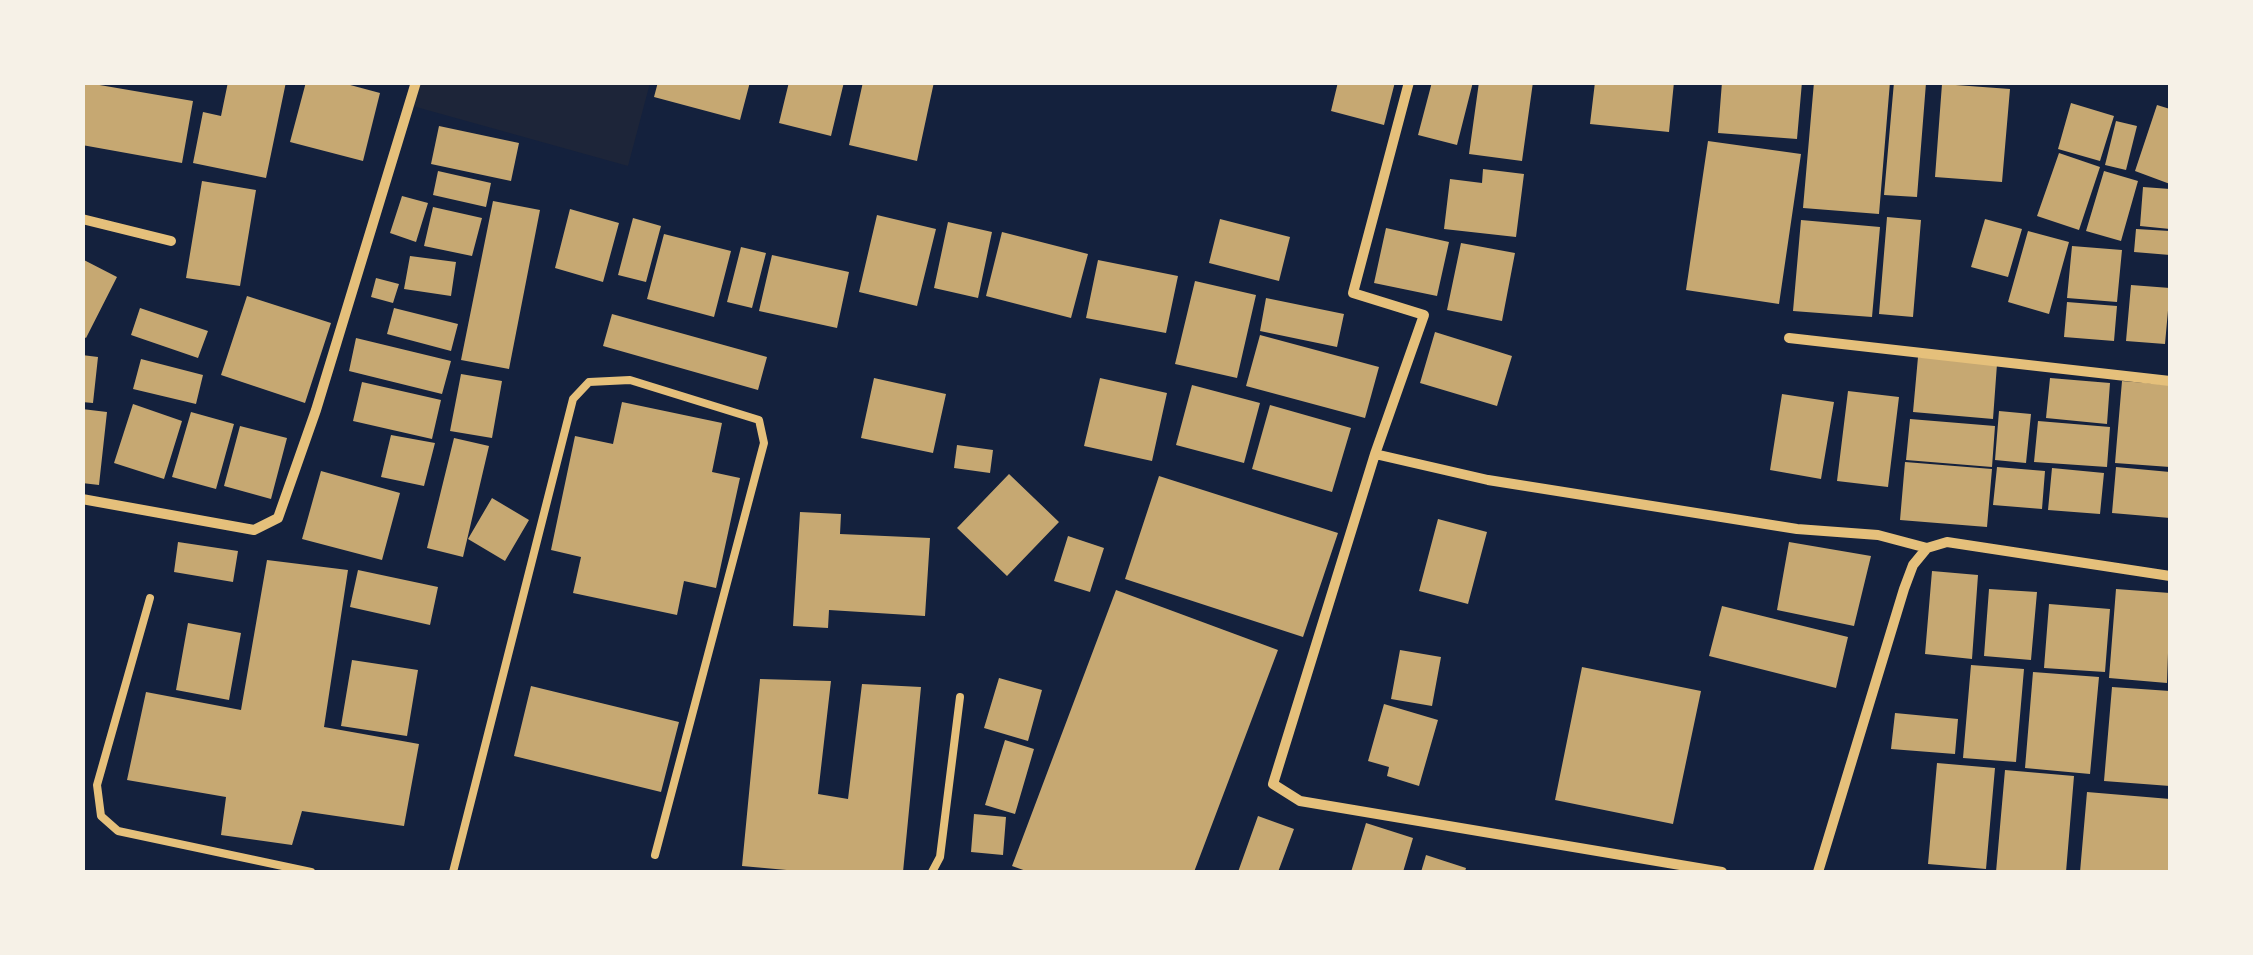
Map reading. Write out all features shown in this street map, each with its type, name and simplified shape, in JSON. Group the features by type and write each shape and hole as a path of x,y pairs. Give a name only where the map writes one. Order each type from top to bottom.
{"street":[{"path":"82,500 254,530 278,518 316,410 416,82"},
{"path":"1409,82 1353,293 1424,315 1375,454 1273,784 1300,801 1722,872"},
{"path":"82,219 171,240"},
{"path":"1789,338 2170,382"},
{"path":"1375,454 1488,480 1797,529 1878,535 1927,548 1946,542 2170,576"},
{"path":"1818,872 1904,589 1913,565 1927,548"}],"lane":[{"path":"454,872 573,399 589,382 630,380 759,420 764,443 656,855"},
{"path":"150,598 97,784 101,816 118,830 311,872"},
{"path":"932,872 940,857 960,697"}],"shaded area":[{"path":"417,83 650,83 628,166 409,105"}],"building":[{"path":"82,82 193,101 182,163 82,145"},
{"path":"228,82 286,82 266,178 193,163 203,112 221,116"},
{"path":"306,82 339,82 380,93 363,161 290,142"},
{"path":"658,82 750,82 740,120 654,97"},
{"path":"789,82 844,82 831,136 779,123"},
{"path":"863,82 934,82 917,161 849,145"},
{"path":"1338,82 1395,82 1384,125 1331,111"},
{"path":"1432,82 1473,82 1457,145 1418,135"},
{"path":"1479,82 1533,82 1522,161 1469,154"},
{"path":"1595,82 1674,82 1669,132 1590,124"},
{"path":"1722,82 1802,82 1797,139 1718,133"},
{"path":"1814,82 1890,82 1879,214 1803,208"},
{"path":"1894,82 1926,83 1917,197 1884,195"},
{"path":"1942,84 2010,89 2002,182 1935,177"},
{"path":"2071,103 2114,116 2100,161 2058,149"},
{"path":"2157,105 2170,109 2170,184 2135,171"},
{"path":"2116,121 2137,126 2126,170 2105,165"},
{"path":"439,126 519,143 511,181 431,164"},
{"path":"1708,141 1801,154 1779,304 1686,290"},
{"path":"2059,153 2100,167 2079,230 2037,216"},
{"path":"1483,169 1524,174 1516,237 1444,229 1450,179 1482,183"},
{"path":"438,171 491,183 486,207 433,195"},
{"path":"2104,171 2138,181 2121,241 2086,231"},
{"path":"202,181 256,190 240,286 186,278"},
{"path":"2143,187 2170,189 2170,229 2140,226"},
{"path":"402,196 428,203 416,242 390,233"},
{"path":"493,201 540,210 509,369 461,360"},
{"path":"433,207 482,218 472,256 424,246"},
{"path":"570,209 619,223 603,282 555,268"},
{"path":"877,215 936,229 917,306 859,292"},
{"path":"1887,217 1921,220 1913,317 1879,314"},
{"path":"633,218 661,226 646,282 618,275"},
{"path":"1220,219 1290,237 1279,281 1209,263"},
{"path":"1985,219 2022,229 2008,277 1971,267"},
{"path":"1801,220 1880,227 1872,317 1793,311"},
{"path":"948,222 992,232 978,298 934,288"},
{"path":"1386,228 1449,242 1437,296 1374,283"},
{"path":"2136,229 2170,231 2170,255 2134,252"},
{"path":"2028,231 2069,242 2049,314 2008,302"},
{"path":"1002,232 1088,254 1071,318 986,296"},
{"path":"664,234 731,251 714,317 647,299"},
{"path":"1461,243 1515,253 1502,321 1447,310"},
{"path":"2072,246 2122,250 2117,302 2067,298"},
{"path":"741,247 766,253 752,308 727,302"},
{"path":"772,255 849,272 837,328 759,311"},
{"path":"410,256 456,262 451,296 404,289"},
{"path":"82,259 117,277 86,338 82,336"},
{"path":"1098,260 1178,276 1166,333 1086,318"},
{"path":"376,278 399,284 393,303 371,297"},
{"path":"1195,281 1256,295 1237,378 1175,364"},
{"path":"2131,285 2170,288 2165,344 2126,341"},
{"path":"247,296 331,323 305,403 221,375"},
{"path":"1266,298 1344,314 1337,347 1260,331"},
{"path":"2067,302 2117,306 2114,341 2064,337"},
{"path":"140,308 208,331 198,358 131,335"},
{"path":"394,308 458,324 451,351 387,334"},
{"path":"612,314 767,357 758,390 603,346"},
{"path":"1435,332 1512,356 1497,406 1420,383"},
{"path":"1260,335 1379,367 1365,418 1246,386"},
{"path":"356,338 451,361 442,394 349,371"},
{"path":"82,355 98,357 93,403 82,402"},
{"path":"1918,357 1997,364 1993,419 1913,412"},
{"path":"141,359 203,375 196,404 133,389"},
{"path":"461,374 502,381 492,438 450,431"},
{"path":"874,378 946,394 933,453 861,438"},
{"path":"1100,378 1167,393 1152,461 1084,446"},
{"path":"2050,378 2110,383 2107,424 2046,418"},
{"path":"2122,381 2170,385 2170,467 2115,463"},
{"path":"362,382 441,400 432,439 353,421"},
{"path":"1192,385 1260,403 1244,463 1176,445"},
{"path":"1848,391 1899,397 1888,487 1837,481"},
{"path":"1782,394 1834,402 1821,479 1770,470"},
{"path":"622,402 722,423 712,472 740,478 716,588 684,581 677,615 573,593 581,557 551,550 575,436 613,444"},
{"path":"133,404 182,421 164,479 114,463"},
{"path":"1270,405 1351,428 1332,492 1252,469"},
{"path":"82,409 107,412 99,485 82,483"},
{"path":"1999,411 2031,414 2026,463 1995,460"},
{"path":"191,412 234,424 216,489 172,477"},
{"path":"1910,419 1995,426 1992,467 1906,460"},
{"path":"2038,421 2110,427 2107,467 2034,462"},
{"path":"240,426 287,438 271,499 224,486"},
{"path":"391,435 435,443 424,486 381,477"},
{"path":"454,438 489,446 463,557 427,548"},
{"path":"957,445 993,450 990,473 954,468"},
{"path":"1905,462 1992,469 1987,527 1900,520"},
{"path":"1997,467 2045,471 2042,509 1993,505"},
{"path":"2116,467 2170,472 2170,518 2112,513"},
{"path":"2052,468 2104,473 2100,514 2048,510"},
{"path":"321,471 400,493 382,560 302,539"},
{"path":"1009,474 1059,522 1007,576 957,528"},
{"path":"1159,476 1338,533 1303,637 1125,579"},
{"path":"492,498 529,520 505,561 468,539"},
{"path":"800,512 841,514 840,534 930,538 925,616 829,610 828,628 793,626"},
{"path":"1438,519 1487,532 1468,604 1419,591"},
{"path":"1068,536 1104,548 1090,592 1054,581"},
{"path":"178,542 238,551 233,582 174,572"},
{"path":"1789,542 1871,556 1854,626 1777,610"},
{"path":"267,560 348,570 324,727 419,744 404,826 302,811 292,845 221,835 226,797 127,780 146,692 241,710"},
{"path":"358,570 438,587 430,625 350,607"},
{"path":"1932,571 1978,575 1972,659 1925,654"},
{"path":"1989,589 2037,592 2031,660 1984,656"},
{"path":"2116,589 2170,593 2167,683 2109,678"},
{"path":"1116,590 1278,650 1194,872 1029,872 1012,866"},
{"path":"2049,604 2110,609 2105,672 2044,668"},
{"path":"1722,606 1848,637 1836,688 1709,656"},
{"path":"188,623 241,633 229,700 176,690"},
{"path":"1400,650 1441,657 1432,706 1391,699"},
{"path":"352,660 418,670 407,736 341,726"},
{"path":"1971,665 2024,669 2016,762 1963,758"},
{"path":"1582,667 1701,691 1673,824 1555,800"},
{"path":"2033,672 2099,677 2090,774 2025,768"},
{"path":"999,678 1042,690 1028,741 984,728"},
{"path":"760,679 831,681 818,794 848,799 862,684 921,687 903,872 809,872 742,866"},
{"path":"531,686 679,722 661,792 514,756"},
{"path":"2112,687 2170,691 2170,786 2104,781"},
{"path":"1384,704 1438,720 1419,786 1387,776 1389,767 1368,761"},
{"path":"1895,713 1958,719 1955,754 1891,749"},
{"path":"1005,740 1034,749 1015,814 985,805"},
{"path":"1937,763 1995,768 1986,869 1928,864"},
{"path":"2005,770 2074,776 2066,872 1996,872"},
{"path":"2087,792 2170,799 2170,872 2080,872"},
{"path":"974,814 1006,817 1003,855 971,852"},
{"path":"1258,816 1294,829 1278,872 1238,872"},
{"path":"1366,823 1413,838 1403,872 1351,872"},
{"path":"1426,855 1466,868 1465,872 1421,872"}]}
